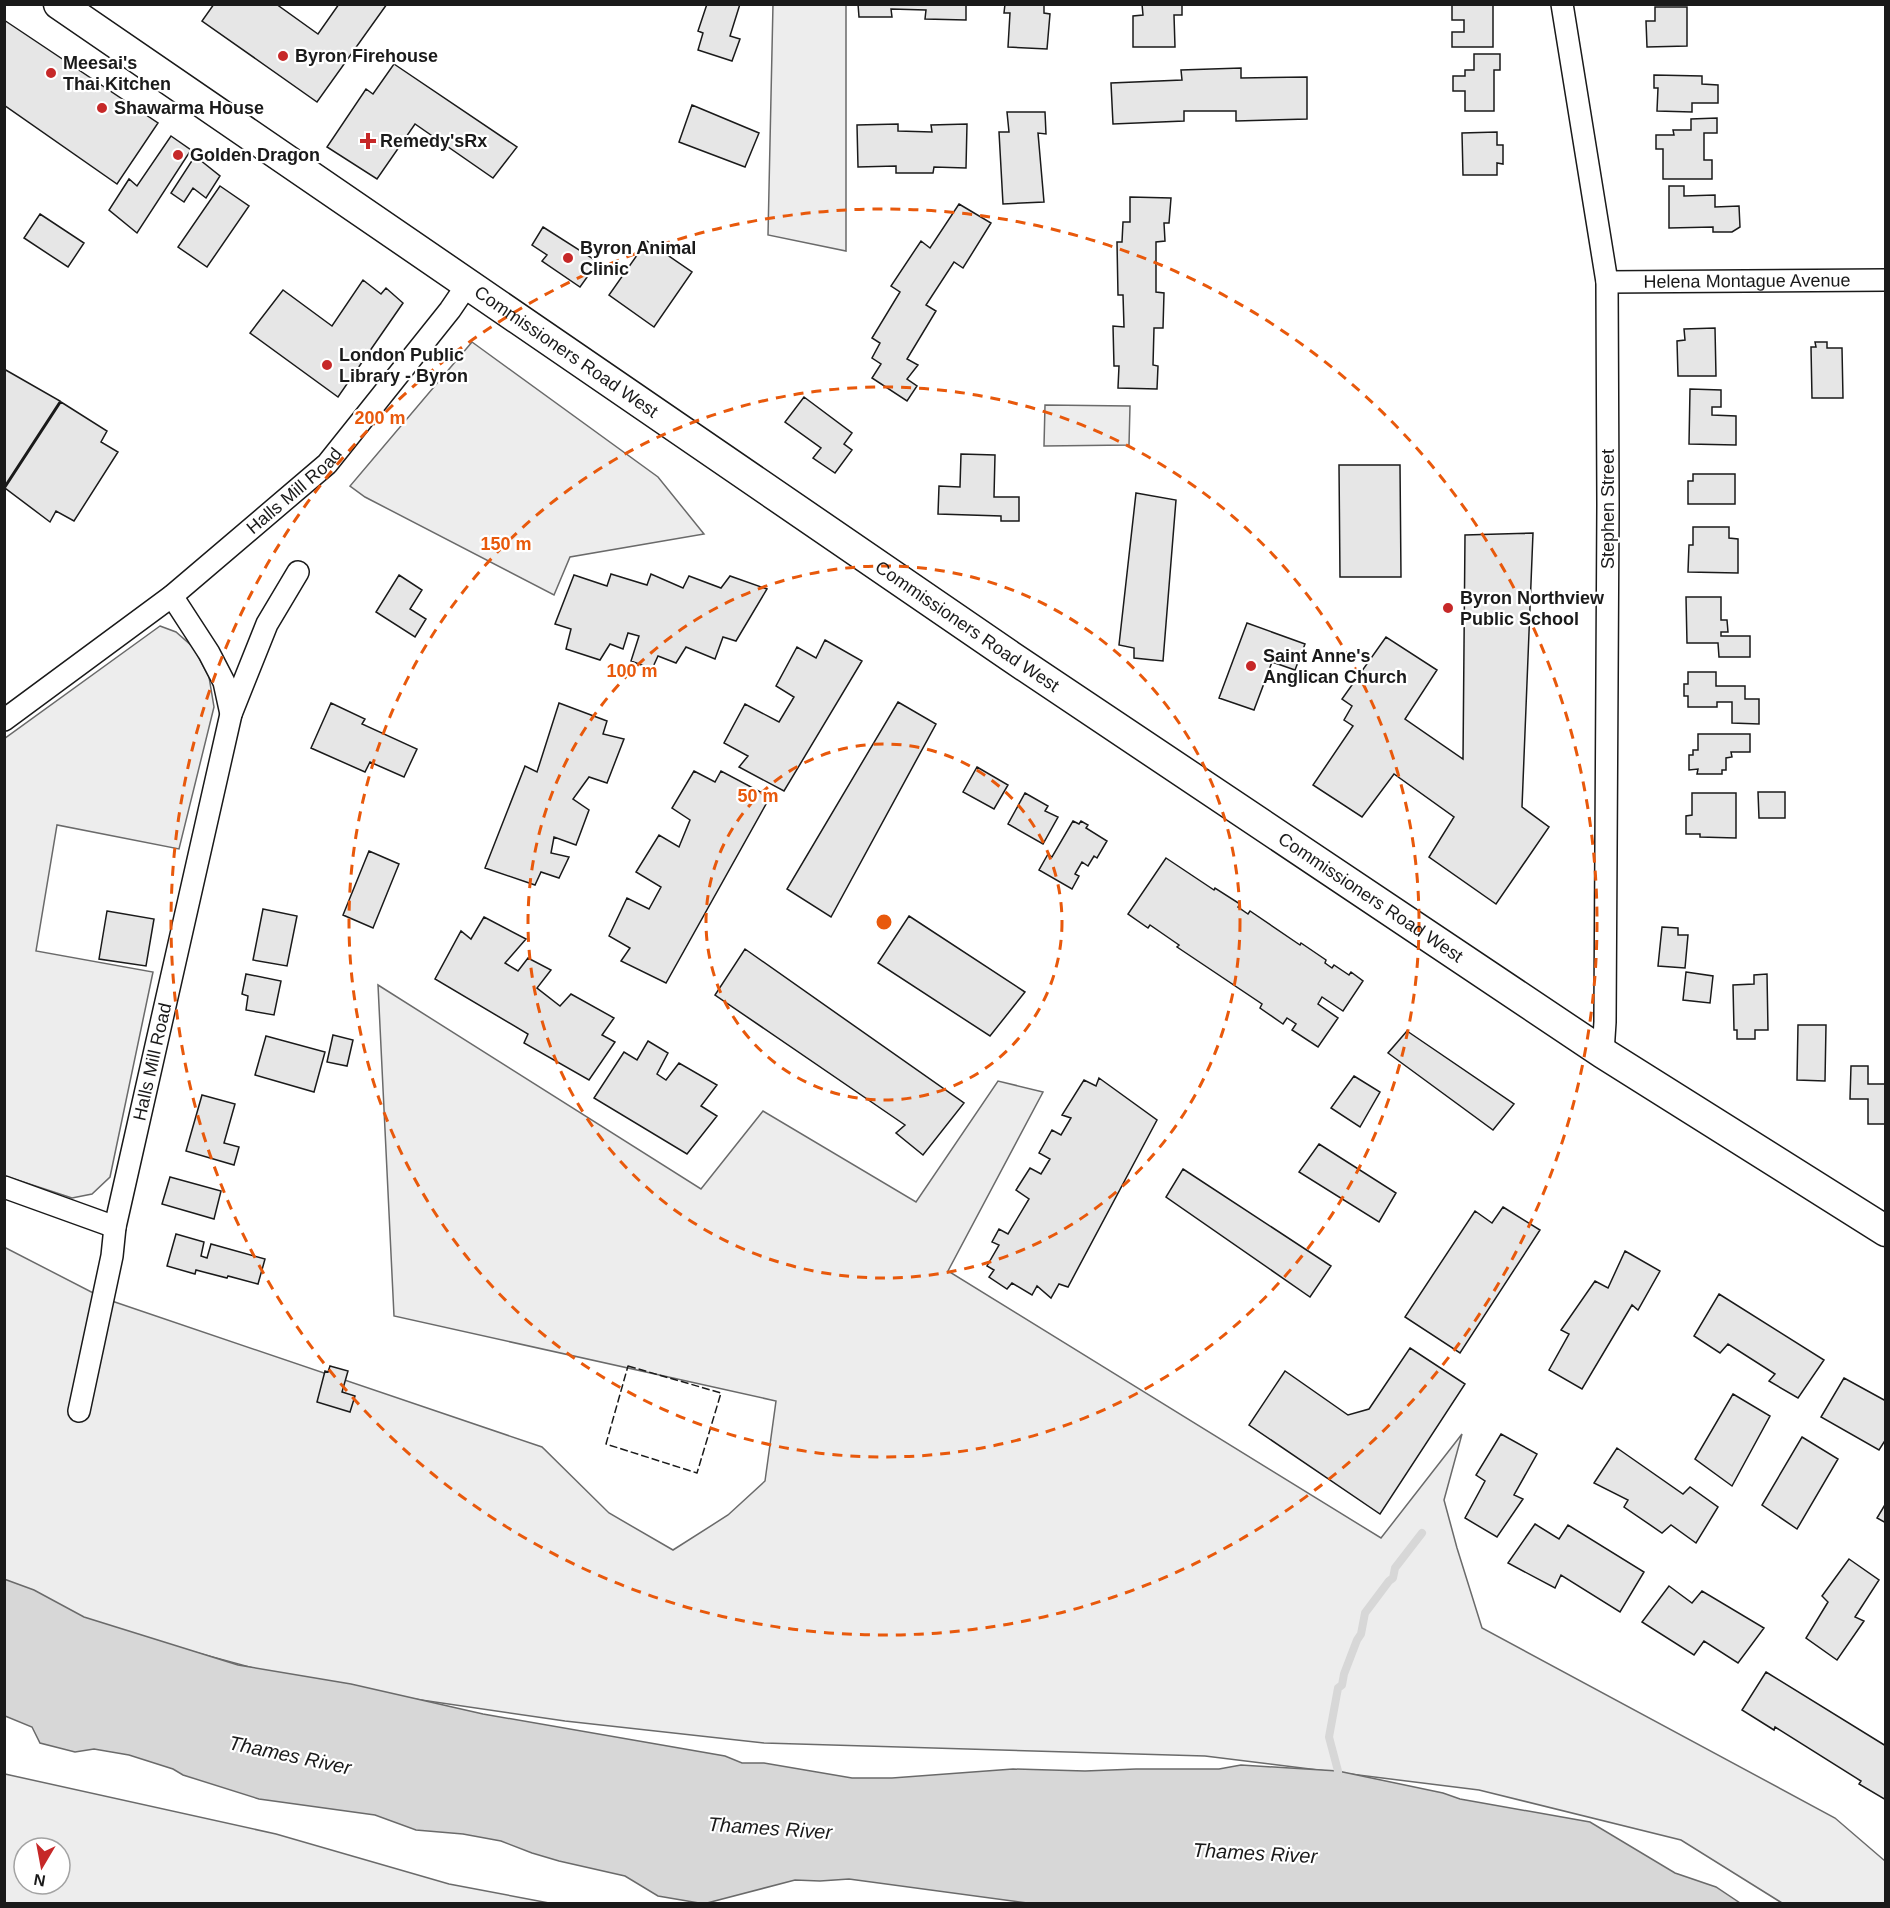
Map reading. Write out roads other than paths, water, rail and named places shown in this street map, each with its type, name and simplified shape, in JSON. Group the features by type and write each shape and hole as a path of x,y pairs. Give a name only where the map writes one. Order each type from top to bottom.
{"main road":[{"name":"Commissioners Road West","path":"59,4 1000,649 1603,1053 1886,1231"}],"street":[{"name":"Stephen Street","path":"1562,4 1608,282 1603,1053"},
{"name":"Helena Montague Avenue","path":"1608,282 1886,280"},
{"name":"Halls Mill Road","path":"4,720 172,596 327,464 450,310 467,285"},
{"name":"Halls Mill Road","path":"79,1411 112,1256 115,1227 231,714 267,624 298,572"},
{"name":"Halls Mill Road","path":"172,596 209,653 224,682 231,714"},
{"path":"4,1187 115,1227"}],"water":[{"name":"Thames River","path":"4,1579 34,1590 84,1617 238,1665 351,1684 483,1714 725,1756 742,1763 764,1763 852,1778 892,1778 1013,1769 1085,1771 1219,1769 1241,1765 1338,1771 1443,1793 1460,1799 1590,1822 1675,1873 1716,1887 1740,1903 1035,1904 849,1879 795,1880 707,1903 658,1896 625,1876 559,1861 501,1841 463,1834 416,1830 375,1815 259,1799 129,1755 94,1749 75,1752 40,1743 32,1727 5,1716"}],"waterway":[{"path":"1338,1779 1329,1737 1338,1688 1342,1685 1344,1674 1361,1634 1365,1613 1393,1578 1395,1568 1422,1533"}],"place":[{"name":"Byron Firehouse","path":"283,56"},
{"name":"Meesai's Thai Kitchen","path":"51,73"},
{"name":"Shawarma House","path":"102,108"},
{"name":"Remedy'sRx","path":"368,141"},
{"name":"Golden Dragon","path":"178,155"},
{"name":"Byron Animal Clinic","path":"568,258"},
{"name":"London Public Library - Byron","path":"327,365"},
{"name":"Byron Northview Public School","path":"1448,608"},
{"name":"Saint Anne's Anglican Church","path":"1251,666"}]}
